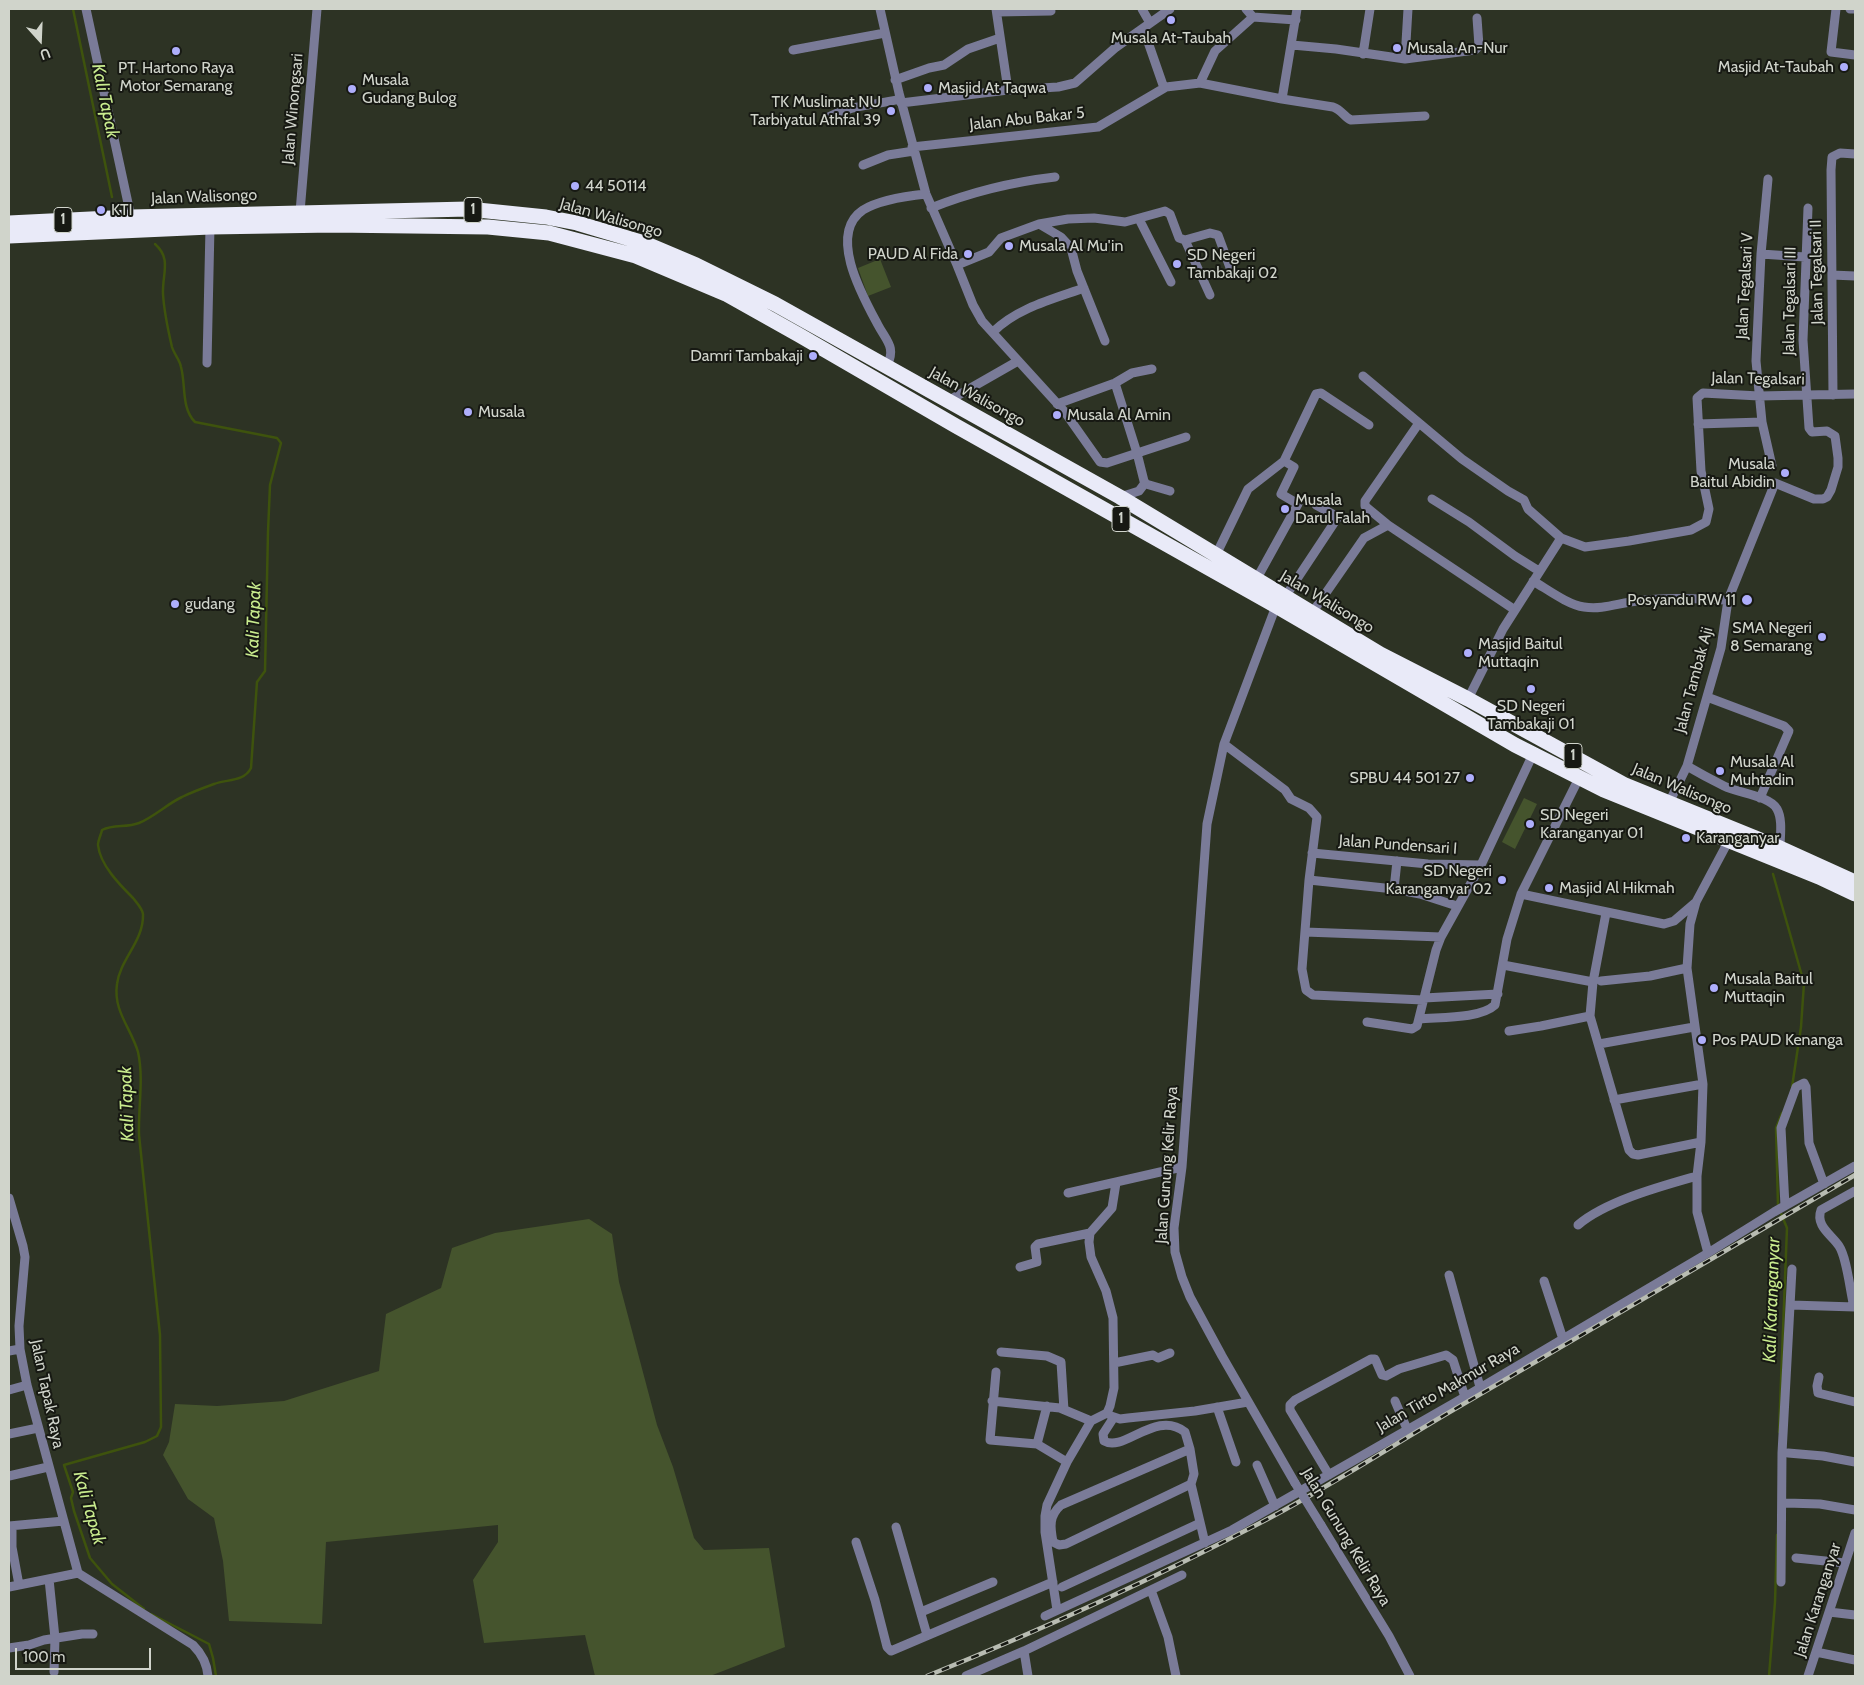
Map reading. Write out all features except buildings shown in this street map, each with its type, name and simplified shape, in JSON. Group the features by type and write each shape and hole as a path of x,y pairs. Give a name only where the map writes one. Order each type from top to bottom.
{"highway":[{"name":"Jalan Walisongo","path":"9,223 300,212 468,210 546,217 577,223 644,243 696,264 775,304 1036,449 1120,497 1256,580 1280,602 1312,613 1380,654 1468,699 1625,785 1780,848 1822,872 1855,894"},
{"name":"Jalan Walisongo","path":"9,236 210,227 333,225 488,227 549,233 636,256 726,294 956,426 1280,602 1534,754 1579,778 1729,840 1855,882"}],"street":[{"path":"86,9 131,217"},
{"name":"Jalan Winongsari","path":"300,212 317,9"},
{"path":"880,9 895,80 926,194 976,313 1057,404 1100,462 1107,463 1186,437"},
{"path":"1142,9 1150,23"},
{"path":"825,119 860,105 876,105 1075,83 1115,48 1170,9"},
{"path":"1246,9 1253,17 1296,20"},
{"path":"1282,99 1297,9"},
{"path":"1363,54 1370,9"},
{"path":"1405,59 1408,9"},
{"path":"1836,9 1831,52 1855,55"},
{"path":"1850,9 1855,9"},
{"path":"1008,90 997,11 1051,10"},
{"path":"1200,83 1215,51 1253,17"},
{"path":"1292,45 1405,59 1475,50 1479,46 1478,18"},
{"path":"1141,30 1148,42 1164,88"},
{"path":"794,50 885,33"},
{"path":"895,80 929,68 944,65 968,49 1000,38"},
{"name":"Jalan Abu Bakar 5","path":"863,165 888,155 913,149 1098,127 1164,88 1200,83 1332,107 1340,110 1347,119 1351,120 1425,116"},
{"name":"Jalan Tegalsari II","path":"1833,395 1832,157 1840,153 1855,154"},
{"path":"931,208 955,198 1020,181 1055,177"},
{"name":"Jalan Tegalsari V","path":"1768,179 1761,254 1756,361 1762,422 1772,466"},
{"path":"887,366 892,350 874,317 849,257 848,235 850,225 867,208 902,197 926,194"},
{"name":"Jalan Tegalsari III","path":"1806,395 1803,340 1808,208"},
{"path":"957,265 989,252 1001,238 1039,224 1068,219 1094,218 1125,222 1166,211 1170,214 1179,238 1185,240 1210,233 1218,235 1232,273"},
{"path":"1139,219 1171,282"},
{"path":"1039,224 1061,237 1071,248 1076,271 1105,342"},
{"path":"207,363 210,227"},
{"path":"1185,240 1210,295"},
{"path":"1761,254 1805,257"},
{"path":"1832,275 1855,276"},
{"path":"993,332 1010,318 1022,312 1084,288"},
{"path":"948,401 1018,361"},
{"path":"1057,404 1114,383 1132,373 1152,369"},
{"path":"1362,376 1462,459 1508,492 1524,500 1528,509 1561,538 1503,629 1468,699"},
{"path":"1114,383 1145,483"},
{"path":"1216,555 1248,489 1284,460 1317,393 1321,393 1369,425"},
{"name":"Jalan Tegalsari","path":"1561,538 1585,547 1629,542 1691,530 1706,522 1709,509 1700,471 1697,398 1703,393 1759,396 1855,394"},
{"name":"Jalan Tambak Aji","path":"1669,803 1687,766 1721,648 1728,600 1775,483 1814,499 1823,500 1828,497 1831,490 1838,458 1835,436 1832,432 1812,432 1810,430 1806,395"},
{"path":"1698,424 1762,422"},
{"path":"1419,423 1365,501 1366,507 1388,525 1515,610"},
{"path":"1256,580 1298,504 1282,494 1294,468 1284,460"},
{"path":"1120,497 1139,491 1145,483"},
{"path":"1145,483 1170,491"},
{"path":"1432,499 1469,522 1539,571"},
{"name":"Jalan Gunung Kelir Raya","path":"1316,505 1338,517 1280,602 1224,744 1207,824 1182,1167 1174,1228 1175,1252 1182,1277 1195,1305 1248,1402 1295,1483 1389,1636 1410,1676"},
{"path":"1312,613 1368,536 1388,525"},
{"path":"1533,581 1583,608 1604,607 1637,601 1681,599 1728,600"},
{"path":"1707,697 1784,726 1789,731 1760,798"},
{"path":"1224,744 1285,790 1295,802 1314,812 1317,817 1309,880 1302,969 1304,987 1308,993 1313,995 1423,999 1498,994"},
{"path":"1367,1022 1416,1028 1441,937 1482,865 1534,754"},
{"path":"1687,766 1726,787 1773,804 1777,809 1780,820 1780,848"},
{"path":"1420,1019 1473,1014 1490,1009 1496,1005 1507,939 1521,894 1579,778"},
{"path":"1708,1253 1697,1212 1697,1176 1701,1142 1703,1084 1687,968 1690,924 1696,902 1729,840"},
{"name":"Jalan Pundensari I","path":"1312,853 1428,864 1482,865"},
{"path":"1394,889 1397,861"},
{"path":"1309,880 1394,889 1420,894 1457,906"},
{"path":"1521,894 1664,924 1674,922 1696,902"},
{"path":"1606,913 1597,981 1590,1016 1629,1150 1633,1154 1638,1155 1701,1142"},
{"path":"1305,932 1441,937"},
{"path":"1503,965 1597,981 1650,976 1687,968"},
{"path":"1509,1031 1590,1016"},
{"path":"1599,1044 1694,1027"},
{"path":"1784,1207 1781,1128 1796,1087 1804,1083 1810,1143 1824,1184"},
{"path":"1614,1100 1703,1084"},
{"name":"Jalan Tirto Makmur Raya","path":"1045,1616 1205,1543 1275,1506 1465,1397 1774,1212 1855,1166"},
{"path":"1068,1193 1182,1167"},
{"path":"1578,1225 1590,1216 1618,1203 1668,1184 1697,1176"},
{"path":"1020,1266 1037,1262 1035,1247 1038,1244 1090,1232 1112,1208 1116,1183"},
{"path":"1791,1305 1854,1307 1843,1254 1839,1246 1824,1230 1820,1216 1821,1210 1855,1191"},
{"name":"Jalan Tapak Raya","path":"9,1198 13,1228 24,1246 25,1264 19,1326 20,1349 38,1428 78,1573"},
{"path":"1090,1232 1091,1257 1106,1290 1113,1318 1113,1397 1110,1415 1103,1434 1104,1441 1110,1444 1118,1442 1162,1425 1181,1429 1185,1432 1194,1474 1191,1484 1205,1543"},
{"path":"1781,1582 1782,1453 1792,1269"},
{"path":"1450,1275 1480,1387"},
{"path":"1544,1281 1563,1339"},
{"path":"9,1351 20,1349"},
{"path":"1001,1352 1047,1356 1061,1362 1063,1364 1064,1410"},
{"path":"1114,1363 1152,1355 1160,1357 1170,1352"},
{"path":"1329,1475 1290,1410 1290,1405 1295,1400 1372,1359 1375,1359 1380,1374 1384,1376 1446,1355 1453,1360 1465,1397"},
{"path":"996,1372 989,1436 992,1442 1036,1444 1067,1462"},
{"path":"1818,1377 1818,1393 1855,1402"},
{"path":"9,1390 27,1385"},
{"path":"992,1401 1030,1406 1047,1406 1064,1410 1091,1421 1110,1415 1128,1418 1248,1402"},
{"path":"1395,1402 1407,1430"},
{"path":"1036,1444 1047,1406"},
{"path":"1217,1407 1236,1462"},
{"path":"1057,1610 1045,1532 1045,1516 1047,1505 1067,1462 1091,1421"},
{"path":"9,1434 38,1428"},
{"path":"1190,1449 1061,1505 1052,1515 1050,1522 1054,1542 1059,1545 1066,1544 1191,1484"},
{"path":"1788,1453 1823,1456 1855,1462"},
{"path":"1257,1465 1275,1506"},
{"path":"9,1476 48,1466"},
{"path":"1786,1503 1820,1504 1855,1510"},
{"path":"19,1585 10,1526 64,1521"},
{"path":"1062,1587 1200,1523"},
{"path":"896,1527 927,1635"},
{"name":"Jalan Karanganyar","path":"1808,1676 1845,1563 1853,1548 1855,1533"},
{"path":"856,1542 875,1600 888,1649 891,1652 1052,1582"},
{"path":"1796,1558 1845,1563"},
{"path":"9,1587 78,1573 192,1645 200,1652 205,1661 208,1676"},
{"path":"966,1676 1024,1651 1182,1575"},
{"path":"49,1579 55,1638 54,1672"},
{"path":"921,1612 993,1582"},
{"path":"1151,1590 1168,1637 1176,1676"},
{"path":"1829,1612 1855,1615"},
{"path":"9,1648 29,1646 55,1638 93,1634"},
{"path":"1024,1651 1028,1676"},
{"path":"1816,1652 1855,1660"}],"green space":[{"path":"880,259 891,287 868,296 858,268"},
{"path":"1524,798 1537,804 1515,849 1502,842"},
{"path":"589,1219 612,1234 619,1282 657,1425 673,1467 694,1538 704,1550 769,1548 785,1647 710,1676 595,1676 585,1635 484,1643 473,1580 498,1542 498,1525 326,1542 322,1624 229,1621 223,1561 214,1518 188,1499 163,1455 169,1442 175,1404 217,1406 284,1401 379,1371 386,1314 441,1288 452,1248 495,1233"}],"waterway":[{"name":"Kali Tapak","path":"73,9 112,197"},
{"name":"Kali Tapak","path":"144,1609 112,1584 90,1558 74,1511 71,1498 73,1492 64,1465 145,1442 157,1436 161,1427 160,1335 139,1135 140,1062 135,1043 120,1011 116,994 122,966 140,933 143,914 138,904 117,881 102,860 98,843 102,830 139,823 182,797 214,784 240,778 248,773 251,768 257,682 265,671 270,485 281,443 277,438 195,422 191,416 186,403 180,364 172,347 165,313 163,294 165,261 155,244"},
{"name":"Kali Karanganyar","path":"1773,874 1804,983 1801,1027 1792,1087"},
{"name":"Kali Karanganyar","path":"1778,1206 1776,1128 1782,1113"},
{"name":"Kali Karanganyar","path":"1779,1432 1787,1228 1780,1211"},
{"name":"Kali Karanganyar","path":"1769,1676 1775,1602 1777,1535"},
{"name":"Kali Tapak","path":"151,1614 209,1644 216,1676"}],"railway":[{"path":"927,1676 1095,1604 1220,1544 1284,1510 1855,1175"}],"place":[{"name":"Musala At-Taubah","path":"1171,20"},
{"name":"Musala An-Nur","path":"1397,48"},
{"name":"PT. Hartono Raya Motor Semarang","path":"176,51"},
{"name":"Masjid At-Taubah","path":"1844,67"},
{"name":"Masjid At Taqwa","path":"928,88"},
{"name":"Musala Gudang Bulog","path":"352,89"},
{"name":"TK Muslimat NU Tarbiyatul Athfal 39","path":"891,111"},
{"name":"44 50114","path":"575,186"},
{"name":"KTI","path":"101,210"},
{"name":"Musala Al Mu'in","path":"1009,246"},
{"name":"PAUD Al Fida","path":"968,254"},
{"name":"SD Negeri Tambakaji 02","path":"1177,264"},
{"name":"Damri Tambakaji","path":"813,356"},
{"name":"Musala","path":"468,412"},
{"name":"Musala Al Amin","path":"1057,415"},
{"name":"Musala Baitul Abidin","path":"1785,473"},
{"name":"Musala Darul Falah","path":"1285,509"},
{"name":"Posyandu RW 11","path":"1747,600"},
{"name":"gudang","path":"175,604"},
{"name":"SMA Negeri 8 Semarang","path":"1822,637"},
{"name":"Masjid Baitul Muttaqin","path":"1468,653"},
{"name":"SD Negeri Tambakaji 01","path":"1531,689"},
{"name":"Musala Al Muhtadin","path":"1720,771"},
{"name":"SPBU 44 501 27","path":"1470,778"},
{"name":"SD Negeri Karanganyar 01","path":"1530,824"},
{"name":"Karanganyar","path":"1686,838"},
{"name":"SD Negeri Karanganyar 02","path":"1502,880"},
{"name":"Masjid Al Hikmah","path":"1549,888"},
{"name":"Musala Baitul Muttaqin","path":"1714,988"},
{"name":"Pos PAUD Kenanga","path":"1702,1040"}]}
